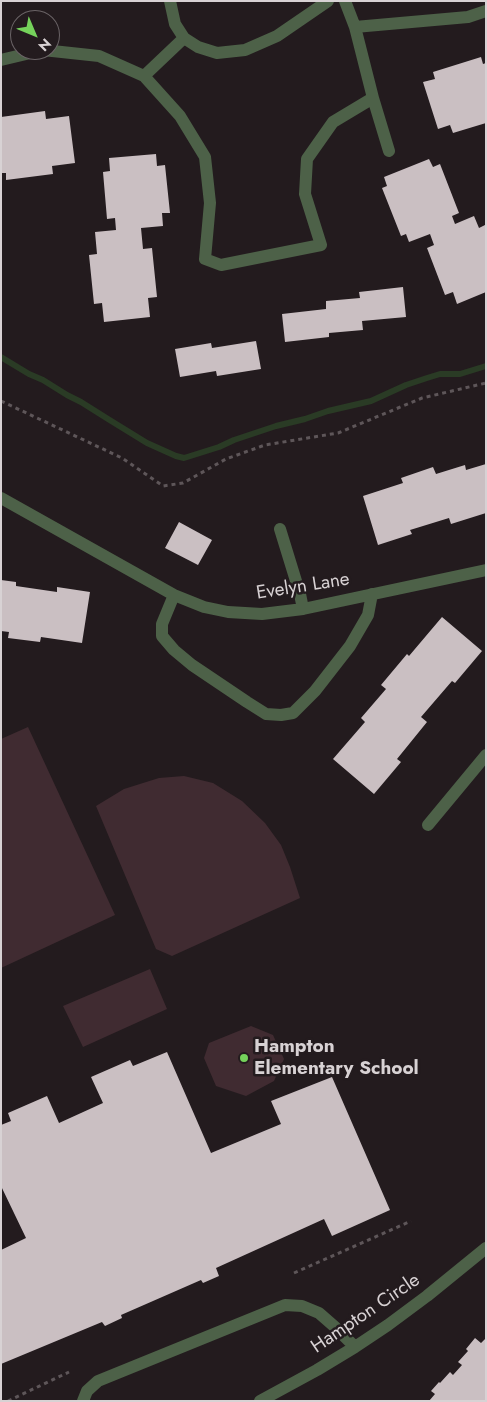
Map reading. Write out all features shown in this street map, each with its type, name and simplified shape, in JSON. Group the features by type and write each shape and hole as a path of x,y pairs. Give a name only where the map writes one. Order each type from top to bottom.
{"street":[{"path":"170,1 175,24 184,38 198,47 217,53 245,50 277,36 328,1"},
{"path":"345,1 355,27 389,151"},
{"path":"355,27 468,17 486,11"},
{"path":"144,76 184,38"},
{"path":"1,60 43,50 99,56 144,76 180,116 205,157 210,203 205,259 221,265 322,245 305,194 307,159 333,122 373,98"},
{"name":"Evelyn Lane","path":"1,498 174,595 204,607 228,612 262,614 303,609 486,570"},
{"path":"280,530 303,609"},
{"path":"174,595 162,624 162,636 174,650 192,665 266,714 281,715 293,713 316,691 350,646 368,615 372,594"},
{"path":"428,825 486,755"},
{"name":"Hampton Circle","path":"260,1401 355,1347 428,1296 486,1248"},
{"path":"83,1401 87,1391 98,1382 285,1305 302,1306 319,1313 355,1347"}],"path":[{"path":"1,401 122,458 163,486 183,482 226,459 265,445 338,433 422,398 486,383"},
{"path":"294,1273 411,1221"},
{"path":"8,1401 69,1372"}],"shaded area":[{"path":"28,727 115,915 1,968 1,739"},
{"path":"184,776 213,783 242,801 265,823 281,845 300,898 172,956 156,949 96,806 124,789 159,778"},
{"path":"150,969 167,1009 83,1047 63,1006"},
{"path":"251,1026 273,1035 284,1059 274,1081 246,1096 216,1086 204,1058 209,1043"}],"building":[{"path":"481,57 483,64 486,63 486,123 453,133 450,125 438,129 423,82 435,79 433,72"},
{"path":"45,111 46,119 69,116 75,163 52,166 53,174 6,180 6,173 1,173 1,117"},
{"path":"156,154 157,166 165,165 170,213 162,213 163,226 141,228 143,249 152,248 157,297 148,298 150,317 104,322 102,303 94,304 89,255 97,254 95,232 116,230 115,218 107,219 103,172 110,171 109,158"},
{"path":"429,159 433,167 440,164 459,213 452,216 455,224 474,216 479,228 485,225 486,227 486,292 457,304 453,292 445,295 427,248 434,245 430,234 409,242 406,234 401,236 382,188 387,186 384,177"},
{"path":"403,287 406,317 362,321 363,330 329,333 329,337 285,342 282,314 326,309 326,301 360,298 359,292"},
{"path":"256,341 261,369 217,376 216,371 180,377 175,349 211,343 212,348"},
{"path":"486,464 486,513 451,524 449,518 410,530 412,534 378,545 363,496 403,483 401,478 433,467 436,474 465,465 466,470"},
{"path":"179,522 212,540 198,565 165,548"},
{"path":"1,580 16,582 16,586 57,592 57,587 90,592 82,643 41,637 40,642 8,638 9,632 1,631"},
{"path":"442,617 482,651 455,683 452,681 421,717 427,722 397,759 401,762 374,794 333,759 365,722 361,718 386,689 381,685"},
{"path":"167,1052 211,1153 281,1124 271,1101 332,1077 390,1210 332,1236 324,1219 216,1268 219,1276 203,1283 201,1280 121,1315 122,1318 105,1326 102,1322 1,1364 1,1250 26,1238 1,1186 1,1125 11,1121 8,1113 47,1096 59,1123 103,1103 91,1077 130,1060 133,1066"},
{"path":"475,1338 481,1343 486,1338 486,1401 429,1401 435,1394 431,1391 439,1382 450,1372 453,1375 462,1365 458,1362 468,1351 466,1349"}],"waterway":[{"path":"1,357 81,402 147,443 184,458 276,426 371,401 406,385 440,374 460,374 486,366"}],"place":[{"name":"Hampton Elementary School","path":"244,1058"}]}
